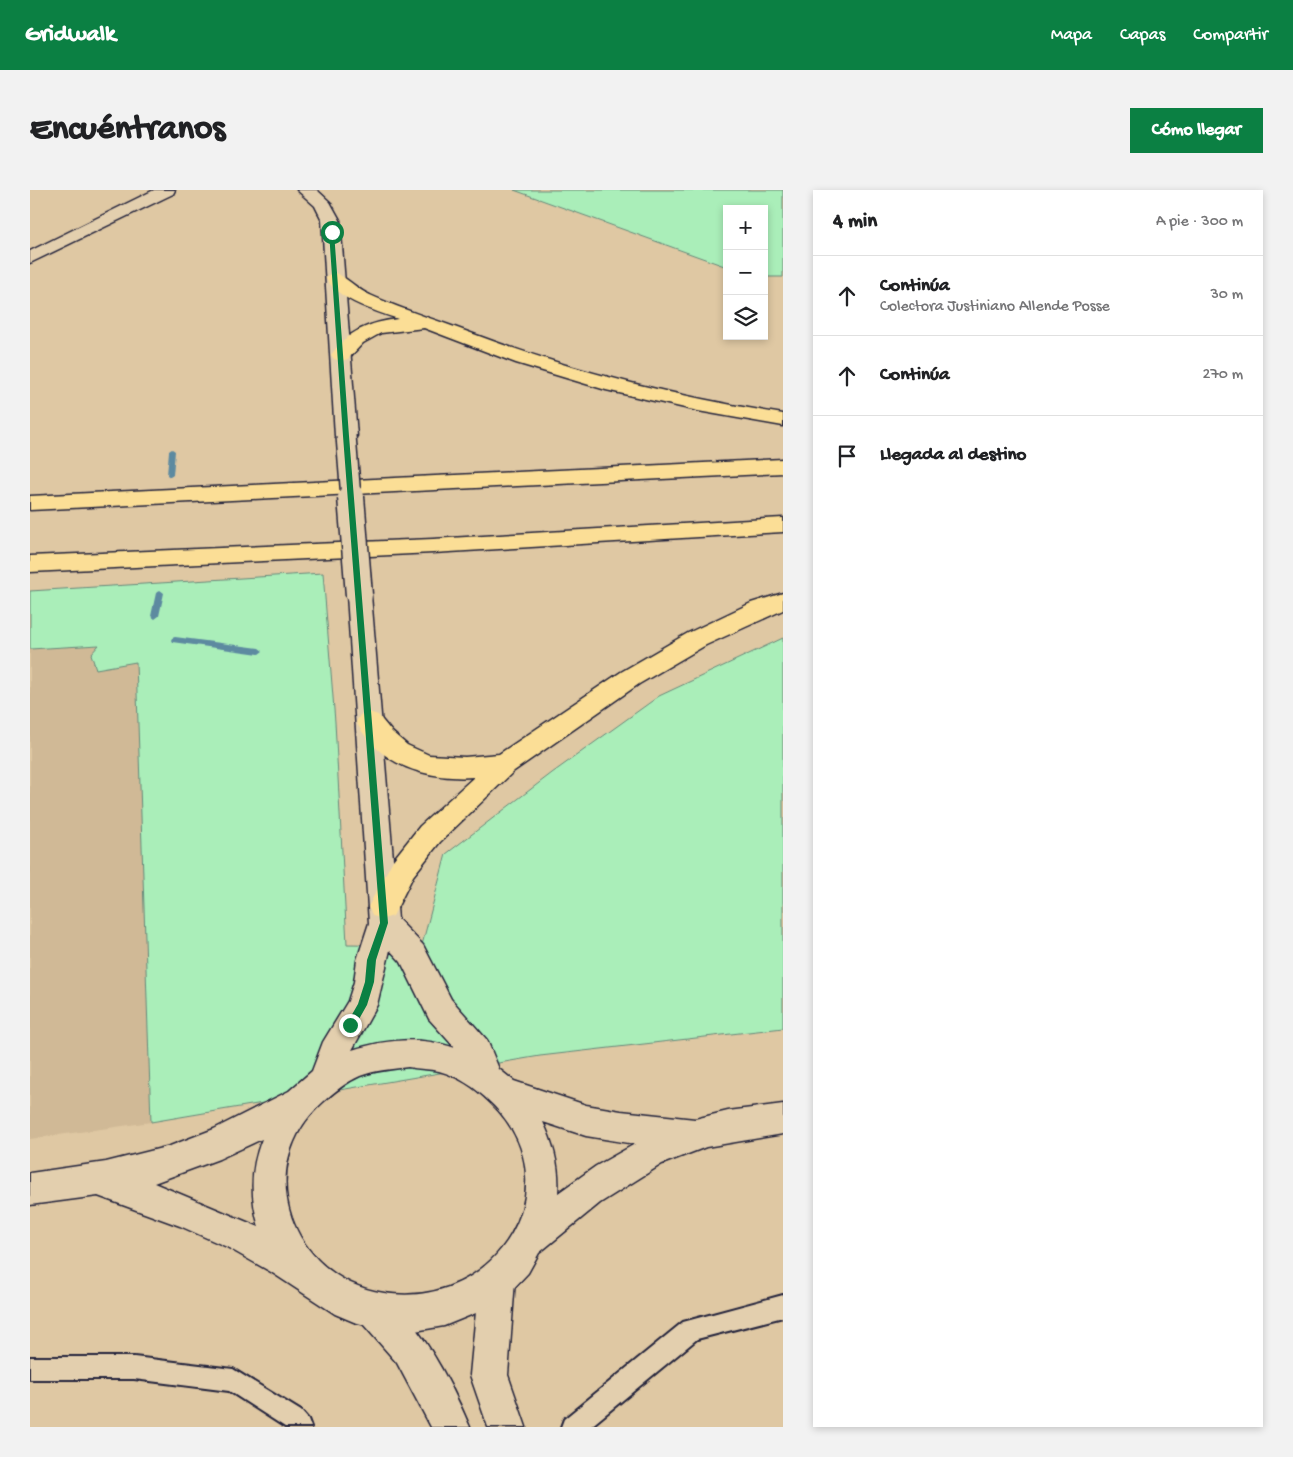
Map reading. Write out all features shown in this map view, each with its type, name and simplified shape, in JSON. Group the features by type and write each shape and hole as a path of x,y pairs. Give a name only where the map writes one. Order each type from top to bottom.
{"highway":[{"path":"335,279 338,284 348,291 437,327 556,370 697,405 783,420"},
{"path":"341,355 353,340 372,330 402,324 437,327"},
{"path":"30,502 295,491 783,466"},
{"path":"30,564 434,546 783,526"},
{"path":"384,915 403,868 430,834 505,764 630,678 697,638 760,609 783,601"},
{"path":"369,722 392,750 422,764 468,768 505,764"}],"main road":[{"path":"30,258 167,190"},
{"path":"305,190 317,198 327,209 331,220 384,915 362,1005 334,1052 325,1078"},
{"path":"98,1180 170,1205 240,1236 308,1276 328,1291 351,1303 376,1311 402,1314 428,1312 444,1308 477,1295 497,1280 515,1262 528,1242 537,1220 542,1196 542,1172 538,1150 518,1108 494,1084 476,1050 440,1009 424,982 412,954 384,915"},
{"path":"308,1276 292,1256 280,1235 272,1212 268,1188 270,1165 276,1142 286,1121 299,1102 325,1078 346,1066 369,1058 393,1054 418,1054 442,1058 465,1066 494,1084 548,1110 597,1123 647,1131 698,1134"},
{"path":"30,1188 98,1180 152,1168 204,1150 252,1128 299,1102"},
{"path":"528,1242 567,1207 608,1177 652,1152 698,1134 783,1119"},
{"path":"497,1280 489,1375 507,1427"},
{"path":"376,1311 410,1350 451,1427"}],"lane":[{"path":"572,1427 691,1330 783,1306"},
{"path":"30,1368 134,1368 233,1380 293,1419 300,1427"}],"shaded area":[{"path":"136,643 151,1122 30,1139 30,649"}],"green space":[{"path":"514,190 783,190 783,277 768,277 768,205 723,205 723,266"},
{"path":"323,573 335,722 347,944 422,945 446,854 552,773 659,696 783,638 783,1028 540,1056 151,1122 136,662 96,669 91,654 99,645 30,649 30,591"}],"waterway":[{"path":"170,475 172,451"},
{"path":"155,616 160,593"},
{"path":"175,640 259,651"}],"route":[{"path":"332,232 384,923 372,960 369,982 362,1005 350,1025"}]}
